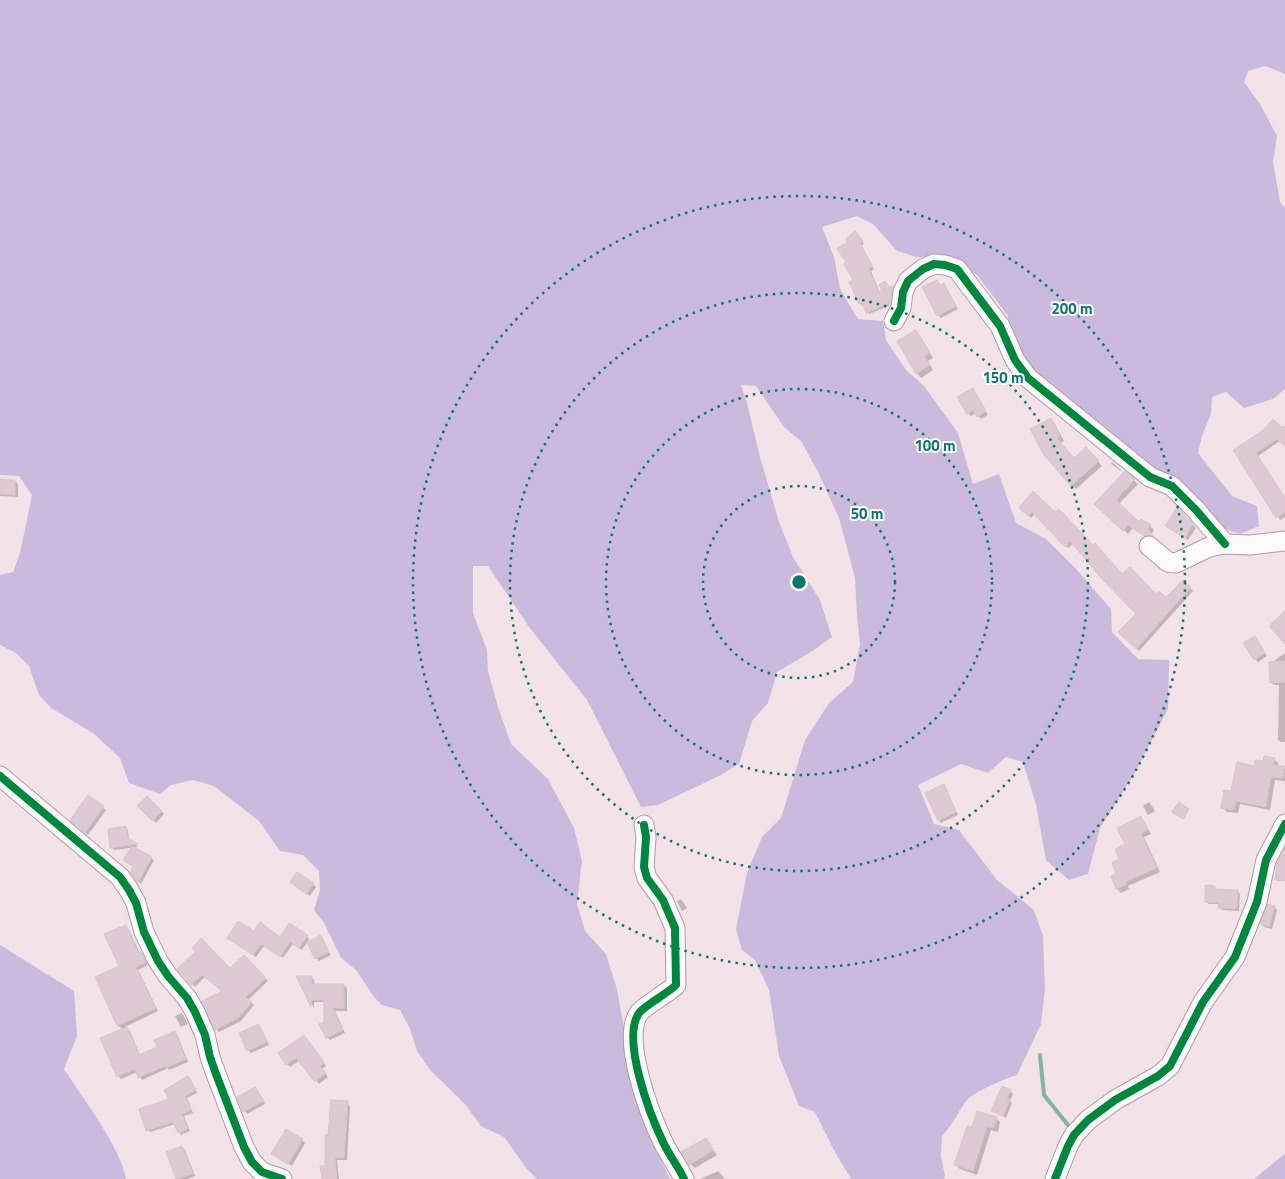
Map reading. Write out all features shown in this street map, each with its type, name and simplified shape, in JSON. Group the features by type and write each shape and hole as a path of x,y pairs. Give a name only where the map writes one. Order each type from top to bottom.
{"street":[{"path":"894,321 901,308 903,292 908,281 923,268 934,264 957,269 1000,326 1015,360 1028,378 1150,477 1172,486 1196,510 1225,544"},
{"path":"1149,546 1168,562 1176,563 1209,547 1225,544 1250,545 1285,541"},
{"path":"0,776 120,877 130,890 136,903 144,932 158,961 187,998 205,1035 210,1057 244,1147 252,1162 262,1172 282,1179"},
{"path":"1055,1179 1068,1146 1088,1120 1115,1100 1158,1076 1170,1066 1203,1002 1235,957 1257,902 1266,860 1285,824"},
{"path":"644,825 646,837 644,868 647,878 663,900 675,928 677,973 676,985 668,993 640,1012 634,1028 633,1047 639,1076 648,1104 663,1142 684,1179"}],"shaded area":[{"path":"0,0 1285,0 1285,74 1265,66 1248,71 1244,82 1260,104 1277,136 1273,162 1280,202 1285,208 1285,389 1273,399 1244,408 1226,392 1212,397 1211,414 1202,436 1198,453 1232,496 1257,506 1259,526 1240,534 1219,527 1148,464 1023,367 1008,346 1008,316 977,275 953,260 917,257 897,251 873,224 857,216 822,227 834,257 840,289 858,319 883,321 886,340 906,370 924,386 958,433 973,484 999,474 1016,523 1046,539 1077,570 1111,609 1112,632 1138,659 1169,660 1168,709 1134,774 1100,828 1088,874 1069,880 1046,860 1036,805 1023,762 1006,757 988,773 961,764 918,785 934,824 959,830 997,880 1034,910 1043,936 1045,989 1041,1024 1017,1075 976,1093 967,1100 942,1136 941,1156 944,1179 851,1179 815,1112 799,1106 779,1056 769,990 755,960 742,950 736,929 747,873 762,837 781,818 805,740 829,703 853,682 860,644 855,578 839,518 819,474 801,441 784,427 756,386 741,385 779,522 793,557 820,600 832,637 777,672 768,703 752,721 739,764 721,775 658,805 641,807 587,700 529,627 488,566 473,566 473,613 487,650 488,671 498,707 511,744 548,779 574,828 582,861 577,904 585,931 606,954 617,989 635,1089 652,1142 670,1179 537,1179 527,1169 504,1137 481,1126 465,1104 430,1070 417,1051 410,1029 400,1010 382,1005 374,997 356,970 341,958 324,923 314,910 320,890 319,871 303,855 280,851 259,821 214,786 193,780 171,785 160,794 129,783 120,758 93,733 51,708 39,695 29,666 16,653 0,645 0,575 13,572 20,553 32,495 19,476 0,475"},
{"path":"0,945 74,991 77,1036 64,1069 109,1138 123,1167 126,1179 0,1179"},
{"path":"1285,1154 1285,1179 1254,1179 1282,1156"}],"building":[{"path":"855,231 863,241 860,243 873,267 869,269 879,292 882,291 879,285 885,281 889,287 893,286 890,304 866,313 862,302 859,304 849,282 853,280 844,264 846,262 837,249 847,242 846,239"},
{"path":"937,280 940,285 944,283 956,306 937,316 922,287"},
{"path":"916,330 930,353 924,356 930,365 916,374 897,341"},
{"path":"973,388 986,411 977,417 973,410 967,414 957,397"},
{"path":"1051,418 1060,436 1057,438 1074,458 1086,447 1099,461 1071,486 1044,455 1030,429"},
{"path":"1273,419 1280,426 1285,427 1285,447 1277,439 1256,453 1285,498 1285,512 1276,518 1233,450 1262,431"},
{"path":"1125,471 1135,479 1116,500 1139,522 1141,519 1151,525 1148,530 1154,536 1144,536 1128,525 1123,531 1094,504"},
{"path":"0,479 15,480 15,495 0,494"},
{"path":"1033,491 1055,512 1059,509 1093,545 1095,543 1122,574 1130,567 1156,594 1159,591 1166,597 1183,580 1191,587 1136,649 1118,632 1136,614 1101,578 1070,541 1065,547 1032,512 1028,516 1019,508"},
{"path":"1177,507 1193,524 1185,538 1165,526"},
{"path":"1285,611 1285,644 1269,626"},
{"path":"1255,636 1265,653 1254,660 1243,643"},
{"path":"1285,661 1285,682 1270,683 1269,662"},
{"path":"1264,756 1275,758 1273,765 1284,766 1283,778 1271,777 1266,807 1236,801 1234,810 1221,808 1224,790 1231,791 1237,762 1254,766 1255,760 1263,761"},
{"path":"944,784 956,812 938,821 925,793"},
{"path":"88,795 104,806 85,833 70,820"},
{"path":"147,796 162,811 152,821 137,806"},
{"path":"1179,802 1189,809 1183,819 1172,812"},
{"path":"1141,816 1148,830 1141,833 1157,868 1125,882 1126,885 1116,889 1111,876 1116,874 1112,863 1119,859 1115,849 1125,844 1117,828"},
{"path":"126,826 128,838 138,844 110,848 108,829"},
{"path":"132,846 152,857 138,883 130,872 133,866 123,860"},
{"path":"1285,848 1285,881 1275,880 1277,864"},
{"path":"297,872 314,883 306,894 290,882"},
{"path":"1205,885 1215,886 1215,889 1238,890 1237,909 1218,908 1219,903 1205,902"},
{"path":"1268,904 1275,906 1269,927 1260,924"},
{"path":"238,921 254,931 260,922 280,937 289,923 308,935 299,948 290,942 280,957 261,944 253,955 227,938"},
{"path":"126,925 138,953 141,952 146,962 136,967 156,1008 117,1026 95,977 119,966 104,934"},
{"path":"321,935 329,952 315,959 307,942"},
{"path":"201,938 230,968 244,955 266,978 246,997 252,1002 238,1018 215,1030 202,1001 222,991 202,975 191,985 177,969 195,952 192,948"},
{"path":"296,976 312,976 312,984 344,984 344,1008 333,1008 343,1030 326,1038 319,1024 324,1022 324,1000 311,1000 311,1007"},
{"path":"259,1024 267,1042 247,1051 239,1033"},
{"path":"127,1027 139,1055 157,1047 154,1040 175,1031 186,1059 138,1078 135,1069 117,1077 100,1038"},
{"path":"304,1035 324,1062 320,1066 326,1073 315,1082 296,1058 286,1065 278,1053"},
{"path":"188,1076 196,1090 185,1096 191,1110 182,1114 188,1129 178,1133 173,1122 146,1131 139,1109 169,1099 164,1090"},
{"path":"1002,1086 1011,1090 1007,1098 1010,1099 1003,1116 991,1111"},
{"path":"255,1087 264,1101 243,1112 237,1097"},
{"path":"331,1100 348,1101 344,1158 335,1158 337,1179 322,1179 320,1166 325,1166 325,1135 328,1135"},
{"path":"977,1111 997,1117 994,1128 987,1127 973,1171 954,1165 967,1126 972,1127"},
{"path":"286,1129 303,1139 288,1164 271,1154"},
{"path":"706,1138 714,1150 689,1165 681,1152"},
{"path":"182,1146 193,1174 176,1179 166,1152"}],"waterway":[{"path":"1040,1055 1044,1095 1072,1130"}],"cycle path":[{"path":"894,321 901,308 903,292 908,281 923,269 934,264 957,269 1000,326 1015,360 1028,378 1150,477 1172,486 1196,510 1225,544"},
{"path":"0,776 120,877 136,903 144,932 158,961 187,998 195,1012 205,1035 216,1074 244,1147 252,1162 262,1172 282,1179"},
{"path":"1055,1179 1074,1135 1088,1120 1115,1100 1158,1076 1170,1066 1203,1002 1235,957 1257,902 1266,860 1285,824"},
{"path":"644,825 646,837 644,867 647,878 663,900 675,928 676,985 639,1013 634,1025 635,1058 639,1077 657,1130 684,1179"}]}
